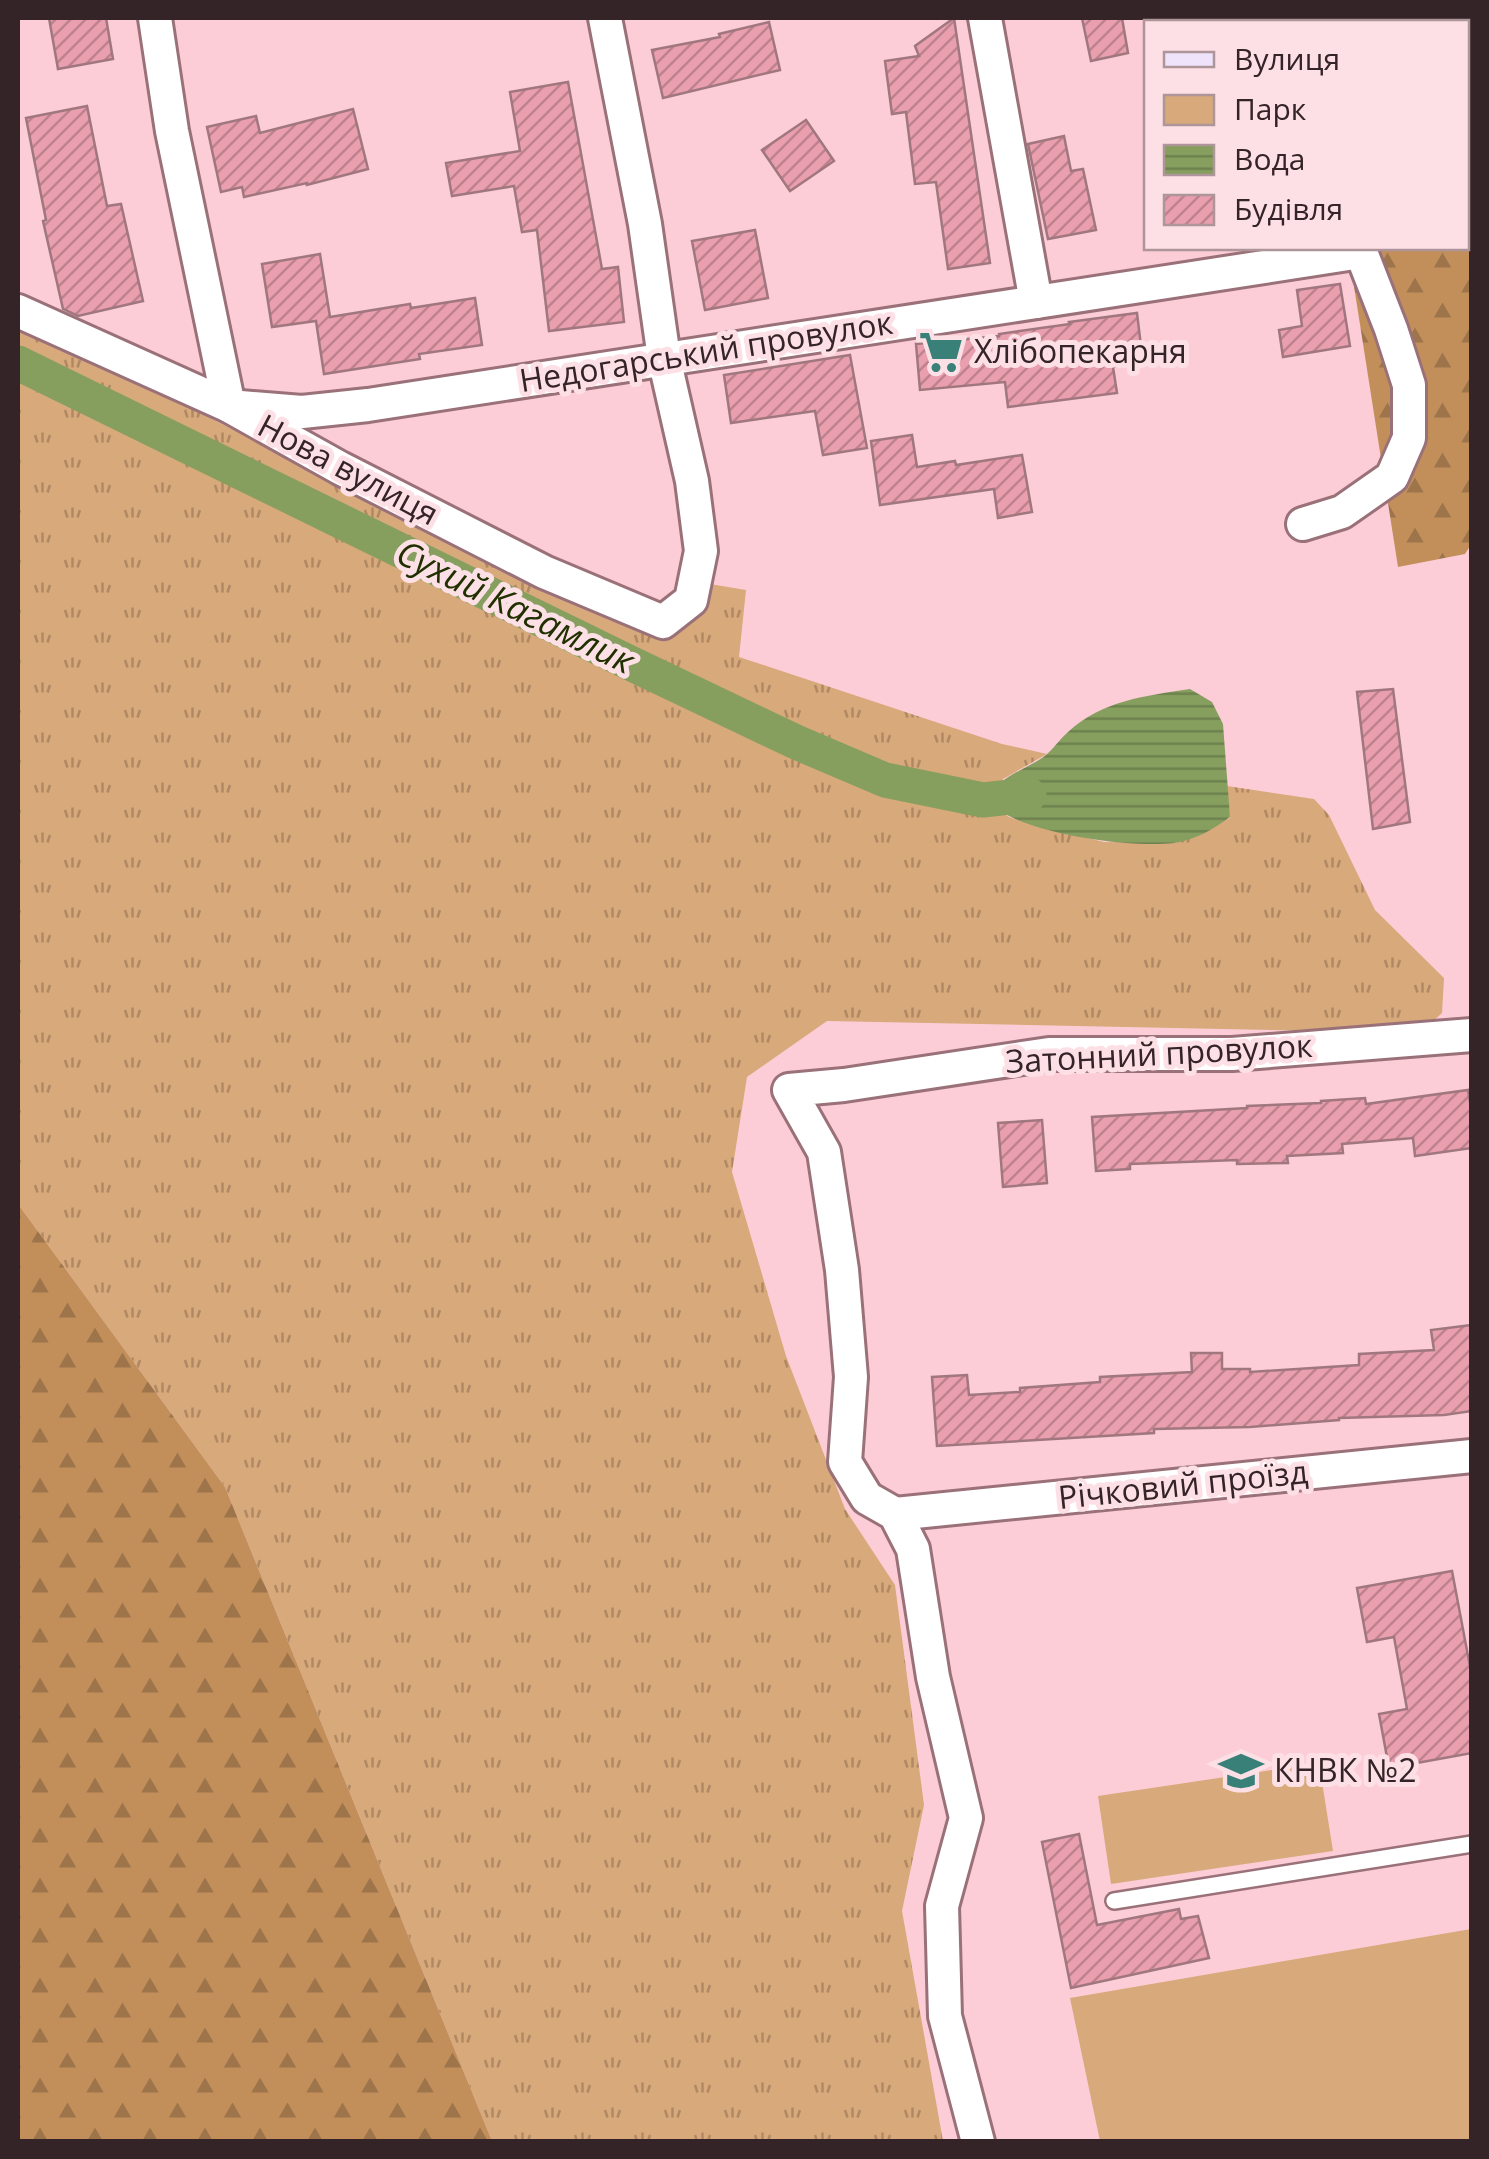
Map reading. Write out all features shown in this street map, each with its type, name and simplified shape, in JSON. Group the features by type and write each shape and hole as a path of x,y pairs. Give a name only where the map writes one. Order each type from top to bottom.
{"street":[{"name":"Нова вулиця","path":"155,18 172,132 229,406 340,468 544,572 663,622 691,600 702,551 692,481 664,358"},
{"path":"605,18 645,224 664,358"},
{"path":"985,18 1036,302"},
{"path":"1302,524 1342,512 1392,477 1409,438 1409,385 1361,250"},
{"name":"Недогарський провулок","path":"229,406 302,412 368,404 1361,250"},
{"path":"18,311 229,406"},
{"name":"Затонний провулок","path":"895,1514 867,1498 845,1462 851,1378 842,1270 824,1152 788,1090 1049,1054 1232,1054 1472,1035"},
{"name":"Річковий проїзд","path":"895,1514 1472,1456"},
{"path":"895,1514 913,1549 933,1677 966,1818 942,1906 945,2016 978,2142"}],"lane":[{"path":"1114,1900 1472,1844"}],"green space":[{"path":"1469,116 1472,543 1465,554 1398,567 1348,250 1469,250"},
{"path":"18,322 410,518 666,638 691,618 710,584 746,590 739,657 1002,744 1047,754 1003,779 992,806 1009,817 1104,842 1176,843 1230,818 1227,786 1314,799 1329,815 1375,910 1444,978 1442,1013 1420,1033 827,1021 747,1077 732,1172 786,1356 845,1509 895,1585 924,1805 902,1911 943,2141 492,2141 225,1487 18,1204"},
{"path":"18,1204 225,1487 492,2141 18,2141"},
{"path":"1319,1763 1333,1851 1111,1884 1098,1796"},
{"path":"1471,1929 1471,2141 1100,2141 1070,1998"}],"water":[{"path":"1190,689 1212,702 1223,724 1230,817 1211,830 1174,843 1104,841 1025,823 988,802 997,786 1046,755 1081,721 1125,701"}],"building":[{"path":"49,18 106,18 113,59 58,69"},
{"path":"954,18 990,263 948,269 936,182 915,184 906,112 892,114 885,61 919,56 915,46"},
{"path":"1082,18 1122,18 1128,53 1091,61"},
{"path":"769,22 780,70 663,98 652,50 720,37 719,34"},
{"path":"568,82 602,269 618,267 624,322 549,331 537,230 522,232 514,186 452,196 446,163 520,151 510,92"},
{"path":"87,106 107,206 121,204 143,301 78,316 63,309 26,118"},
{"path":"353,109 368,169 244,197 242,187 221,192 207,127 256,116 260,133"},
{"path":"806,120 834,161 790,191 762,150"},
{"path":"1064,136 1071,171 1083,169 1096,230 1048,239 1028,144"},
{"path":"755,230 768,298 705,310 692,241"},
{"path":"320,254 330,317 475,298 482,345 324,374 316,321 272,327 262,264"},
{"path":"1340,284 1350,346 1283,357 1279,330 1302,326 1297,290"},
{"path":"1137,313 1143,363 1113,367 1117,393 1008,407 1005,382 920,390 916,344 999,336"},
{"path":"850,355 867,448 823,455 815,411 731,423 724,375"},
{"path":"912,435 917,467 1022,455 1032,512 998,518 994,489 880,505 871,441"},
{"path":"1393,689 1410,822 1373,829 1357,692"},
{"path":"1468,1090 1472,1148 1415,1156 1413,1138 1342,1144 1343,1153 1287,1156 1288,1163 1237,1164 1237,1160 1130,1164 1130,1169 1096,1171 1092,1117 1365,1098 1366,1104"},
{"path":"1042,1120 1047,1183 1003,1187 998,1123"},
{"path":"1472,1325 1472,1411 937,1446 932,1377 967,1375 969,1395 1100,1382 1100,1377 1192,1372 1191,1353 1222,1353 1222,1369 1250,1372 1359,1365 1359,1354 1434,1350 1431,1330"},
{"path":"1452,1571 1472,1677 1472,1753 1389,1768 1379,1714 1407,1709 1394,1637 1367,1642 1357,1588"},
{"path":"1079,1834 1097,1925 1179,1909 1181,1919 1198,1916 1209,1958 1071,1988 1042,1842"}],"waterway":[{"name":"Сухий Кагамлик","path":"18,363 796,742 885,780 983,800 1029,795"}],"place":[{"name":"Хлібопекарня","path":"941,352"},
{"name":"КНВК №2","path":"1241,1771"}]}
